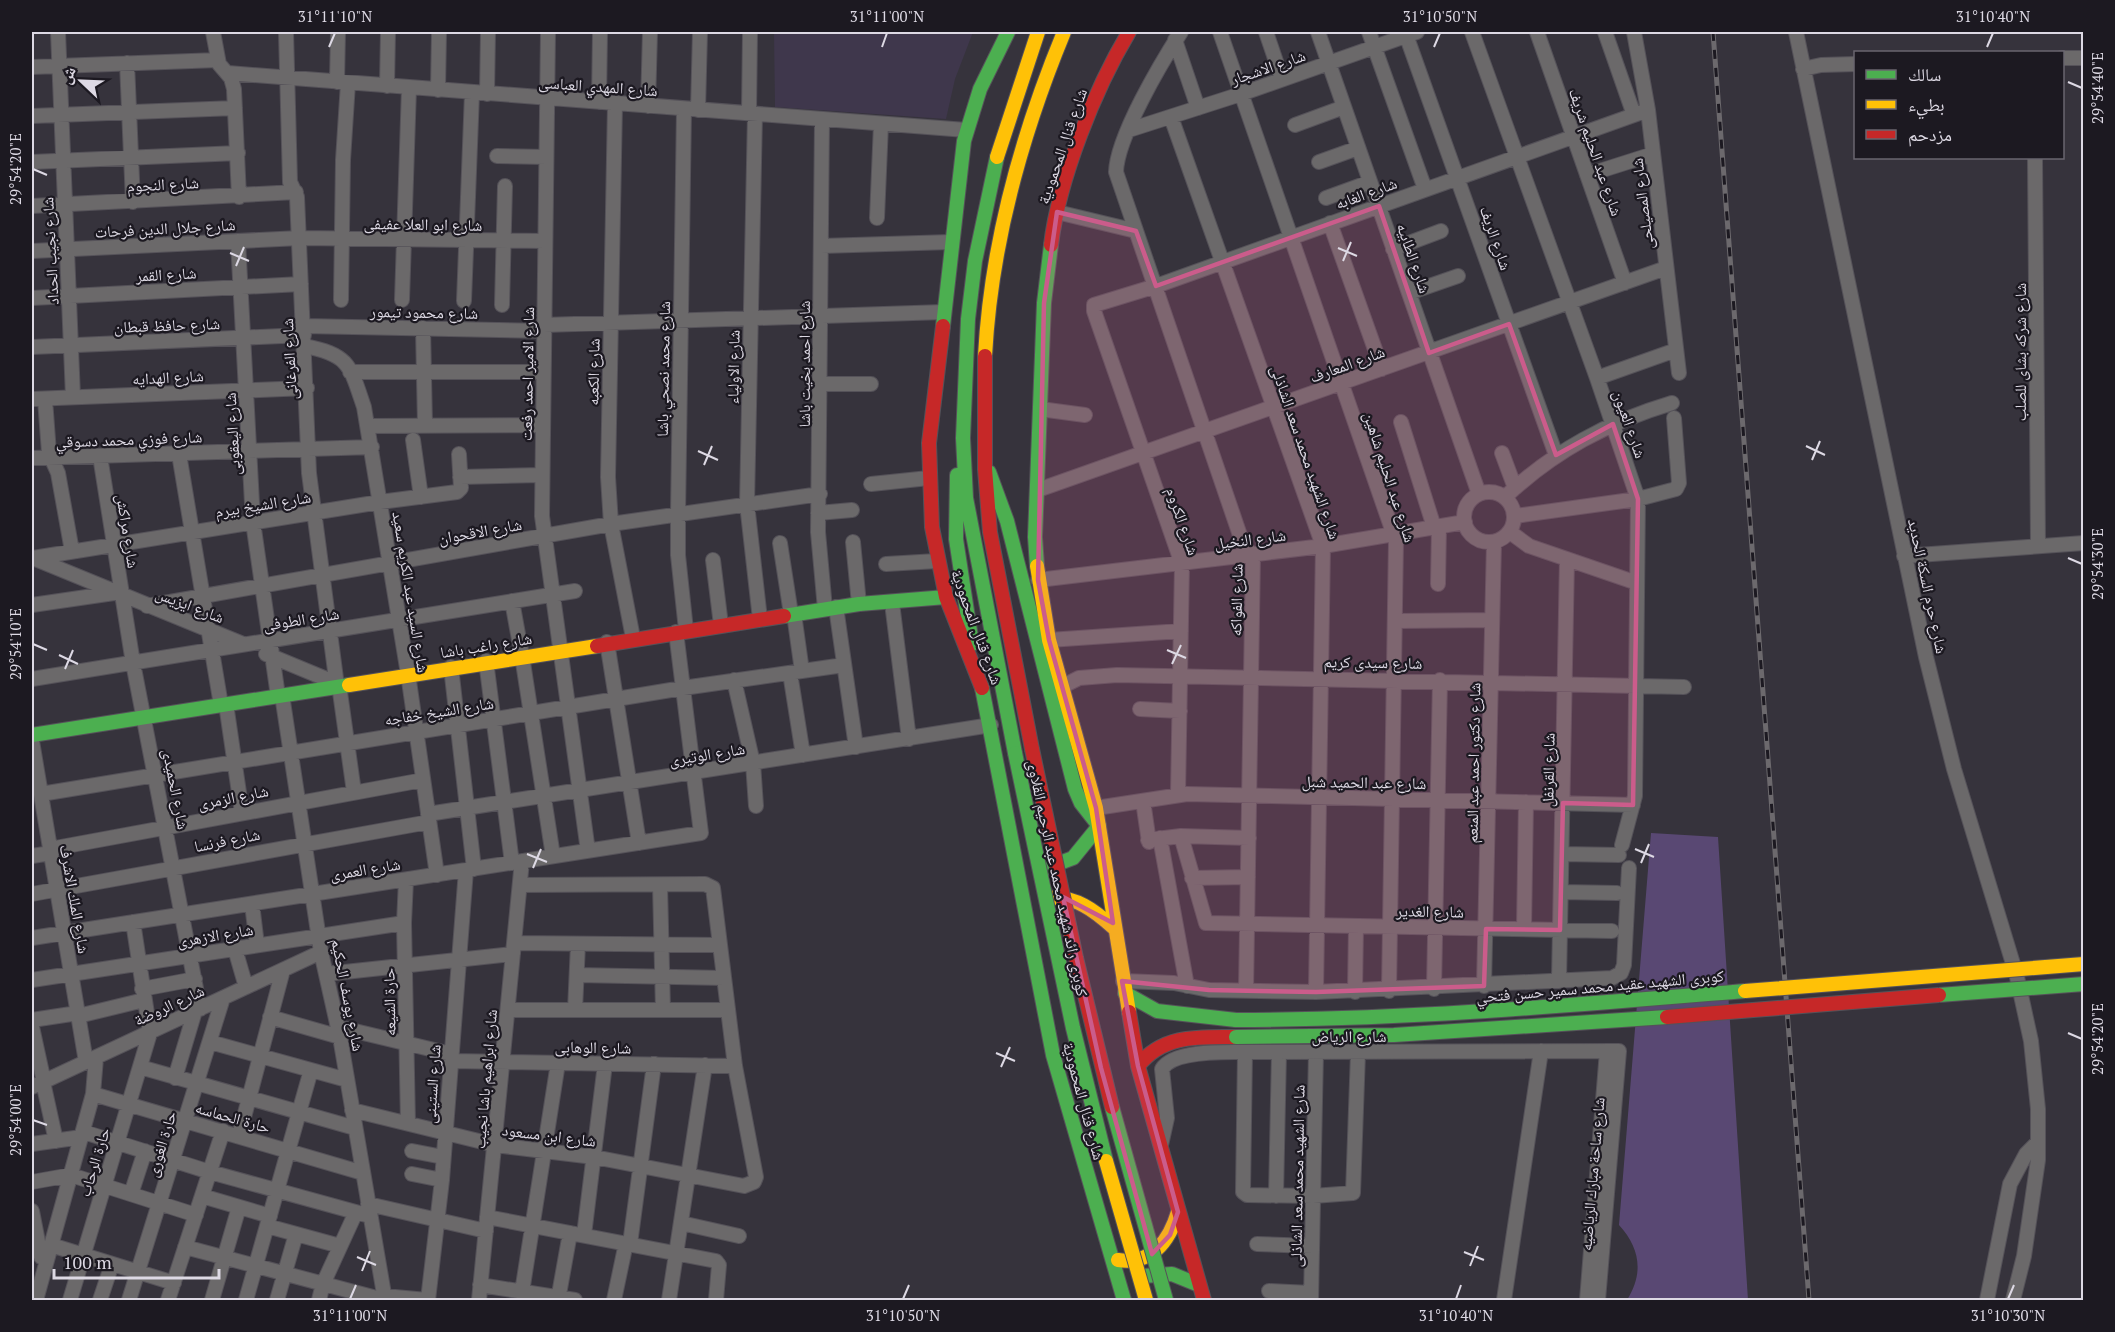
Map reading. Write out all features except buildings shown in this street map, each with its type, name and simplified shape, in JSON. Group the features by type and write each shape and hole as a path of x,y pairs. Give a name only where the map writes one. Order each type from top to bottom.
{"main road":[{"name":"شارع قنال المحمودية","path":"1008,32 980,88 966,130 932,408 929,478 937,561 946,597 975,659 991,725 1053,1055 1072,1130 1124,1299"},
{"path":"975,659 953,515 956,486 963,456 966,325 978,238 999,145 1038,32"},
{"name":"كوبرى رائد شهيد محمد عبد الرحيم القلاوى","path":"1064,32 1025,134 1006,212 989,326 984,462 990,532 1032,749 1101,1068 1140,1217 1166,1300"},
{"name":"شارع قنال المحمودية","path":"1128,32 1111,62 1087,120 1056,212 1046,273 1035,537 1038,580 1049,640 1096,808 1138,1066 1204,1300"},
{"name":"كوبرى رائد شهيد محمد عبد الرحيم القلاوى","path":"963,456 971,528 1080,1061 1124,1230 1146,1300"},
{"path":"984,462 1005,514 1075,789 1085,809 1099,825 1081,851 1064,864 1036,870 1025,866 1016,858"},
{"name":"شارع راغب باشا","path":"32,735 831,608 946,597"},
{"path":"1026,916 1036,902 1066,897 1088,906 1114,928"},
{"name":"كوبرى الشهيد عقيد محمد سمير حسن فتحي","path":"1124,987 1140,1004 1157,1011 1236,1020 1338,1020 1451,1015 2084,964"},
{"name":"كوبرى الشهيد عقيد محمد سمير حسن فتحي","path":"1138,1066 1148,1053 1171,1041 1236,1037 1394,1035 1499,1030 2084,984"},
{"path":"1111,1257 1131,1262 1153,1253 1170,1235 1178,1212"},
{"path":"1124,1299 1135,1279 1149,1274 1174,1275 1199,1285"}],"street":[{"name":"شارع نجيب الحداد","path":"58,32 74,398"},
{"path":"213,32 218,60 233,83 239,197"},
{"name":"شارع الفرغانى","path":"286,32 290,182 296,192 300,238 308,448 313,513 354,792"},
{"path":"338,32 343,82 340,300"},
{"path":"387,86 388,32"},
{"path":"438,90 439,32"},
{"path":"487,94 488,32"},
{"name":"شارع الامير احمد رفعت","path":"548,32 542,424 544,536 588,851"},
{"path":"600,32 600,102"},
{"path":"648,106 650,32"},
{"path":"698,110 700,32"},
{"name":"شارع الاولياء","path":"750,32 751,317 747,504 760,619"},
{"name":"شارع عبد الحليم شاهين","path":"1220,32 1397,549 1389,991"},
{"path":"1266,32 1282,79"},
{"name":"شارع الطابيه","path":"1318,32 1479,494"},
{"path":"1369,32 1425,189"},
{"name":"شارع العيون","path":"1472,32 1597,378 1638,499 1637,685 1633,805 1621,850 1562,854"},
{"name":"شارع عبد الحليم شريف","path":"1537,32 1624,283"},
{"path":"1605,32 1634,115"},
{"name":"شارع المصيلحى","path":"1634,32 1648,110 1679,373"},
{"name":"شارع حرم السكة الحديد","path":"1796,32 1904,556 1954,769 2024,1005 2035,1073 2038,1142 2033,1202 2013,1300"},
{"name":"شارع الاشجار","path":"1129,130 1241,94 1409,33"},
{"name":"شارع الريف","path":"1409,33 1457,178 1556,455"},
{"path":"1178,36 1198,108"},
{"name":"شارع الفواكه","path":"1178,36 1129,130 1118,156 1116,172 1206,430 1244,547 1253,555 1245,991"},
{"path":"2064,58 2084,58"},
{"path":"32,67 218,60"},
{"path":"127,63 133,202"},
{"path":"1803,69 1821,65 1854,64"},
{"name":"شارع المهدي العباسى","path":"228,74 966,130"},
{"path":"402,300 402,241 409,88"},
{"path":"464,301 472,93"},
{"name":"شارع الكعبه","path":"615,104 608,477 611,524 633,638"},
{"path":"1295,125 1344,107"},
{"path":"32,116 235,108"},
{"name":"شارع محمد نصحي باشا","path":"684,109 679,566 683,688 701,831"},
{"name":"شارع الغابه","path":"1094,305 1156,286 1648,110"},
{"name":"شارع الشهيد محمد سعد الشاذلى","path":"1171,117 1323,546 1323,678 1316,992"},
{"name":"شارع احمد بخيت باشا","path":"822,120 818,544 844,666 856,747"},
{"path":"877,218 881,124"},
{"path":"1319,162 1358,148"},
{"path":"32,162 238,153"},
{"path":"1587,175 1653,154"},
{"path":"497,156 546,157"},
{"name":"شارع شركه بشاى للصلب","path":"2035,159 2038,545"},
{"path":"1326,198 1370,182"},
{"path":"502,305 505,186"},
{"name":"شارع النجوم","path":"32,206 239,197 296,192"},
{"path":"1056,212 1136,231"},
{"path":"1330,224 1382,369"},
{"path":"1393,249 1442,231"},
{"name":"شارع ابو العلا عفيفى","path":"300,238 545,241"},
{"name":"شارع جلال الدين فرحات","path":"32,251 300,238"},
{"name":"شارع اليعقوبى","path":"238,241 252,522 269,640 280,695"},
{"path":"821,246 951,242"},
{"name":"شارع المعارف","path":"1038,490 1666,268"},
{"path":"1409,293 1458,276"},
{"name":"شارع القمر","path":"32,297 301,284"},
{"name":"شارع الكروم","path":"1094,305 1094,311 1182,564 1178,794"},
{"name":"شارع محمود تيمور","path":"304,336 423,328 544,328 610,322 944,312"},
{"path":"423,328 425,425"},
{"path":"304,336 341,357 351,372 543,372"},
{"name":"شارع حافظ قبطان","path":"32,347 304,336"},
{"path":"1597,378 1676,350"},
{"name":"شارع السيد عبد الكريم سعيد","path":"351,372 368,426 372,447 437,875"},
{"path":"820,384 871,384"},
{"name":"شارع الهدايه","path":"38,399 307,388"},
{"path":"38,399 51,458 58,473 72,551"},
{"path":"1502,453 1510,493 1515,516 1510,532 1494,542 1475,538 1465,522 1469,502 1479,494 1510,493 1556,455 1613,424 1672,403"},
{"path":"1040,409 1085,415"},
{"path":"1515,516 1638,499 1676,489 1679,483 1674,418"},
{"path":"1401,422 1437,526 1438,584"},
{"path":"368,426 542,424"},
{"path":"413,440 421,497"},
{"name":"شارع فوزي محمد دسوقي","path":"32,458 372,447"},
{"path":"179,454 242,813"},
{"path":"459,454 460,477 542,475"},
{"name":"شارع مراكش","path":"100,456 114,545 118,594 146,717"},
{"name":"شارع الشيخ بيرم","path":"32,557 380,502 459,492 460,477"},
{"path":"871,484 929,478"},
{"name":"شارع الاقحوان","path":"147,606 611,524 819,494"},
{"path":"818,513 852,510"},
{"name":"شارع النخيل","path":"1038,580 1323,546 1465,522"},
{"path":"1510,532 1529,546 1637,583"},
{"path":"853,542 859,604"},
{"name":"شارع دكتور احمد عبد المنعم","path":"1484,986 1494,542"},
{"path":"780,543 793,614 803,755"},
{"path":"1904,556 2084,543"},
{"name":"شارع ايزيس","path":"32,557 337,685"},
{"path":"713,560 722,625"},
{"name":"شارع القرنفل","path":"1559,981 1567,683 1567,560"},
{"path":"886,564 937,561"},
{"name":"شارع الطوفى","path":"32,679 575,591"},
{"path":"32,605 118,594"},
{"path":"512,601 552,856"},
{"path":"892,603 909,739"},
{"path":"1397,621 1492,620"},
{"path":"1049,640 1181,631"},
{"path":"607,642 639,843"},
{"name":"شارع ابراهيم باشا نجيب","path":"479,1300 520,885 504,802 486,662"},
{"name":"شارع الشيخ خفاجه","path":"41,794 568,706 734,680 844,666"},
{"name":"شارع الستينى","path":"428,1300 442,1180 457,960 470,869 467,808 451,667"},
{"name":"شارع سيدى كريم","path":"1063,686 1079,678 1099,675 1251,676 1684,687"},
{"path":"734,680 753,763 756,806"},
{"path":"1434,989 1440,680"},
{"name":"شارع يوسف الحكيم","path":"280,695 321,952 339,1032 384,1299"},
{"path":"1140,709 1180,711"},
{"name":"شارع الحميدى","path":"146,717 195,979 198,1010"},
{"name":"شارع الوتيرى","path":"429,818 467,808 991,725"},
{"name":"شارع الملك الاشرف","path":"32,741 35,780 41,794 38,817 50,851 78,1015 91,1060 93,1094 71,1175 43,1254 36,1300"},
{"name":"شارع الزمرى","path":"32,856 166,827 423,780"},
{"name":"شارع عبد الحميد شبل","path":"1096,808 1178,794 1633,805"},
{"path":"1143,801 1187,986"},
{"path":"1524,930 1526,802"},
{"name":"شارع فرنسا","path":"32,894 429,818"},
{"name":"شارع العمرى","path":"32,938 639,843 701,831"},
{"path":"1152,840 1181,836 1249,838"},
{"path":"1181,836 1192,878 1248,877"},
{"path":"1124,987 1187,986 1209,990 1355,992 1612,978 1621,973 1624,964 1629,868"},
{"name":"شارع الغدير","path":"1192,878 1204,922 1612,931"},
{"name":"حارة الشيعه","path":"406,880 404,923 408,1123"},
{"path":"520,885 705,884 713,888 735,1066"},
{"path":"660,885 663,1010"},
{"path":"1561,892 1617,893"},
{"path":"252,904 257,945"},
{"path":"133,922 150,1033"},
{"name":"شارع الازهرى","path":"32,980 404,923"},
{"path":"1355,992 1356,926"},
{"path":"326,974 457,960 514,949 578,944 720,945"},
{"path":"575,1010 578,944"},
{"path":"235,949 246,987"},
{"name":"شارع الروضة","path":"40,1084 321,952"},
{"path":"239,1136 283,970"},
{"path":"577,975 724,978"},
{"path":"32,1020 78,1015 195,979"},
{"name":"حارة الغورى","path":"129,1300 223,998"},
{"path":"176,1078 198,1010"},
{"path":"508,1010 728,1010"},
{"name":"شارع الوهابى","path":"270,1017 406,1043 451,1058 503,1062 735,1066"},
{"path":"32,1027 40,1084 56,1141"},
{"name":"حارة الرحاب","path":"70,1300 150,1033"},
{"path":"210,1042 347,1080"},
{"path":"1504,1300 1541,1051"},
{"name":"شارع الرياض","path":"1160,1147 1167,1118 1162,1072 1166,1063 1194,1054 1613,1051"},
{"name":"شارع ساحة مبارك الرياضيه","path":"1587,1300 1613,1051"},
{"name":"شارع ساحة مبارك الرياضيه","path":"1598,1300 1613,1051"},
{"path":"1245,1052 1243,1192 1247,1195 1276,1196 1350,1195 1353,1192 1358,1053"},
{"path":"1276,1196 1279,1052"},
{"name":"شارع الشهيد محمد سعد الشاذلى","path":"1311,1297 1316,1052"},
{"path":"522,1292 558,1063"},
{"path":"584,1235 605,1064"},
{"path":"614,1300 628,1244 654,1064"},
{"path":"669,1300 705,1065"},
{"name":"شارع ابن مسعود","path":"352,1110 495,1145 594,1157 744,1186 754,1182 756,1177 735,1066"},
{"path":"140,1068 356,1128"},
{"path":"246,1300 311,1070"},
{"name":"حارة الحماسه","path":"93,1094 363,1173"},
{"path":"168,1300 222,1131"},
{"path":"32,1144 83,1135 356,1212 369,1210 437,1220 486,1231"},
{"path":"1987,1300 2010,1184 2026,1154 2038,1142"},
{"path":"131,1194 144,1151"},
{"path":"412,1151 443,1157"},
{"path":"412,1174 442,1180"},
{"path":"32,1182 71,1175 196,1215"},
{"path":"202,1196 239,1207 296,1234 340,1246"},
{"path":"212,1300 239,1207"},
{"path":"319,1300 323,1284 356,1212"},
{"path":"487,1216 716,1261 719,1265 716,1300"},
{"path":"32,1217 43,1254 84,1255 174,1283"},
{"path":"681,1223 739,1236"},
{"path":"558,1299 570,1233"},
{"path":"277,1300 296,1234"},
{"path":"1257,1244 1312,1246"},
{"path":"185,1247 384,1299 428,1300"},
{"path":"100,1300 112,1264"},
{"path":"480,1286 575,1300"},
{"path":"1269,1291 1311,1297"}],"highlighted area":[{"path":"1379,206 1429,353 1509,324 1556,455 1613,424 1638,499 1633,805 1563,803 1560,930 1486,929 1484,986 1316,992 1209,990 1122,981 1138,1066 1178,1212 1170,1235 1152,1254 1101,1068 1063,897 1113,923 1096,808 1049,640 1038,580 1044,303 1057,212 1136,231 1156,286"}],"shaded area":[{"path":"774,32 973,32 955,79 946,119 775,107"},
{"path":"1651,833 1718,837 1748,1300 1627,1300 1636,1280 1637,1261 1631,1243 1619,1225"}],"railway":[{"path":"1713,32 1809,1300"}],"traffic: fast":[{"path":"943,326 964,141 980,89 1008,32"},
{"path":"997,157 975,261 968,319 963,438 966,498 1015,753"},
{"path":"1037,566 1035,537 1044,303 1051,245"},
{"path":"989,472 1007,521 1075,789 1081,803 1099,826 1073,858 1041,870"},
{"path":"957,475 956,539 972,644"},
{"path":"784,616 859,604 946,597"},
{"path":"32,735 349,685"},
{"path":"982,688 1053,1055 1124,1300"},
{"path":"1015,753 1073,1028 1106,1161"},
{"path":"1939,995 2084,984"},
{"path":"1236,1020 1427,1015 1745,991"},
{"path":"1125,993 1157,1011 1236,1020"},
{"path":"1236,1037 1394,1035 1667,1017"},
{"path":"1112,1107 1166,1300"},
{"path":"1143,1276 1172,1274 1199,1285"}],"traffic: slow":[{"path":"997,157 1038,32"},
{"path":"985,356 988,314 1001,231 1034,111 1064,32"},
{"path":"1037,566 1049,640 1096,808 1129,1012"},
{"path":"349,685 597,646"},
{"path":"1048,898 1076,902 1099,915 1114,928"},
{"path":"1745,991 2084,964"},
{"path":"1106,1161 1146,1300"},
{"path":"1118,1260 1140,1259 1157,1249 1164,1242 1178,1212"}],"traffic: jam":[{"path":"1051,245 1062,191 1080,135 1091,107 1129,32"},
{"path":"943,326 929,443 932,527 946,597 982,688"},
{"path":"985,356 985,469 990,532 1032,749"},
{"path":"597,646 784,616"},
{"path":"1032,749 1076,958 1112,1107"},
{"path":"1667,1017 1939,995"},
{"path":"1129,1012 1138,1066 1204,1300"},
{"path":"1138,1066 1159,1048 1182,1039 1236,1037"}]}
